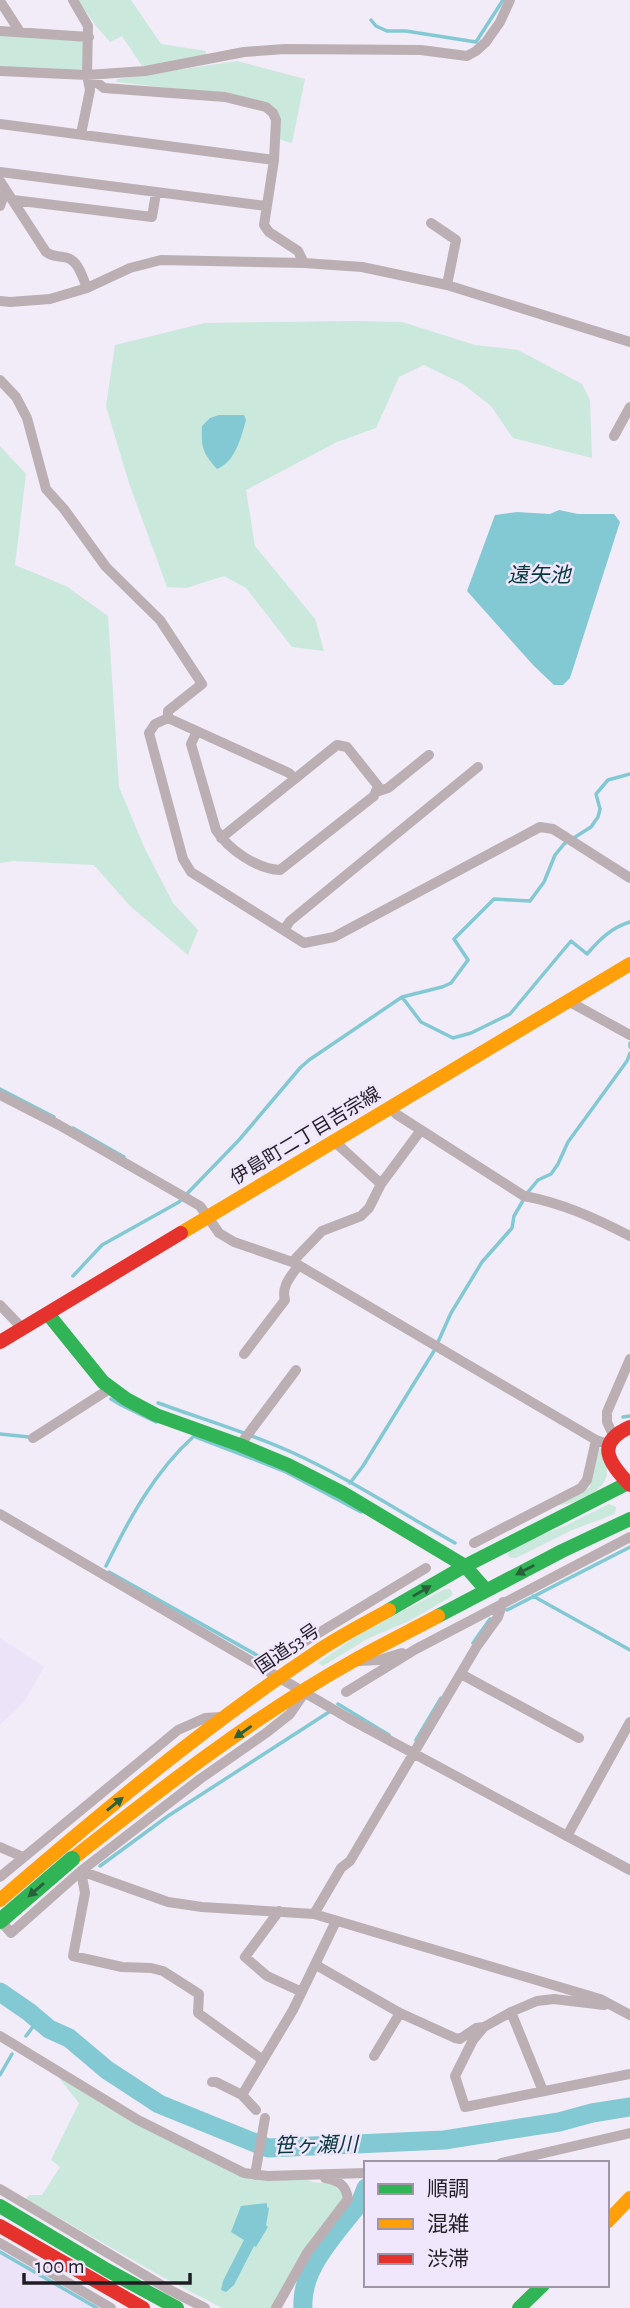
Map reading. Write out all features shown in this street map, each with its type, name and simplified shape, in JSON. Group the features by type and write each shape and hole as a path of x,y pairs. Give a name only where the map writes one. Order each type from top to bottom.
{"main road":[{"name":"伊島町二丁目吉宗線","path":"0,1342 630,964"},
{"path":"48,1314 75,1349 111,1388 126,1399 156,1415 246,1438 288,1465 343,1493 465,1566 486,1590"},
{"path":"629,1483 612,1465 606,1440 630,1427"},
{"name":"国道53号","path":"0,1900 71,1859 163,1765 225,1716 317,1651 465,1566 629,1483"},
{"name":"国道53号","path":"0,1921 71,1859 171,1781 284,1704 352,1661 562,1551 630,1519"},
{"path":"609,2220 630,2197"},
{"path":"0,2206 177,2308"},
{"path":"0,2226 143,2308"},
{"path":"519,2308 540,2287"}],"street":[{"path":"73,0 89,26 87,75 90,90 81,134"},
{"path":"0,71 87,75 145,71 244,52 285,49 421,50 467,56 486,42 510,0"},
{"path":"0,1 20,32"},
{"path":"0,31 89,37"},
{"path":"87,75 104,88 225,97 266,107 273,113 276,120 274,160 264,225 298,251 304,263"},
{"path":"0,124 274,160"},
{"path":"0,172 266,206"},
{"path":"3,186 46,253 52,257 68,257 75,261 87,288"},
{"path":"0,206 3,186"},
{"path":"13,200 152,217 156,192"},
{"path":"431,223 456,240 447,285"},
{"path":"0,301 50,299 87,288 130,268 161,260 304,263 362,267 447,285 630,342"},
{"path":"0,380 16,397 27,418 46,489 106,567 160,620 202,684 168,711 168,718"},
{"path":"614,436 630,407"},
{"path":"295,779 289,772 168,718 155,723 149,733 183,859 191,873 304,943 334,937 540,827 553,829 630,878"},
{"path":"197,731 191,744 216,830 221,838 229,846 267,869 280,870 374,796 378,786 347,747 337,745 221,838"},
{"path":"376,792 387,788 429,755"},
{"path":"284,930 290,920 478,767"},
{"path":"568,1001 630,1035"},
{"path":"0,1095 59,1125 200,1206 219,1233 234,1242 296,1262 606,1440"},
{"path":"392,1108 396,1114 525,1197 548,1200 578,1211 630,1236"},
{"path":"244,1354 282,1306 285,1300 283,1292 296,1262 322,1231 361,1216 369,1208 381,1184 421,1130"},
{"path":"335,1142 381,1184"},
{"path":"0,1305 22,1328"},
{"path":"474,1543 582,1488 606,1440 607,1412 630,1359"},
{"path":"246,1438 296,1370"},
{"path":"33,1438 111,1388"},
{"path":"511,1542 536,1511 577,1508"},
{"path":"0,1514 414,1754 630,1870"},
{"path":"562,1551 603,1550 630,1519"},
{"path":"346,1692 416,1649 630,1537"},
{"path":"284,1654 426,1568"},
{"path":"314,1913 341,1868 350,1861 414,1754 427,1727 498,1617 503,1602"},
{"path":"359,1609 382,1614"},
{"path":"317,1651 339,1621"},
{"path":"352,1661 379,1660 416,1649"},
{"path":"461,1674 579,1738"},
{"path":"0,1877 178,1730 205,1718 225,1716"},
{"path":"567,1836 630,1722"},
{"path":"163,1765 178,1730"},
{"path":"0,1847 23,1857"},
{"path":"71,1859 168,1902 202,1907 314,1913 600,1999 630,2015"},
{"path":"71,1859 85,1893 73,1956 122,1968 151,1968 163,1971 199,1994 198,2013 263,2060"},
{"path":"279,1911 245,1957 267,1976 302,1992"},
{"path":"242,2095 302,1992 336,1921"},
{"path":"316,1965 400,2013 460,2039 476,2028 484,2027"},
{"path":"608,2004 554,1999 537,2001 511,2012 484,2027 473,2040 455,2076 465,2107 630,2074"},
{"path":"511,2012 543,2091"},
{"path":"374,2056 400,2013"},
{"path":"0,2036 138,2120 235,2169 255,2173 364,2174"},
{"path":"212,2082 242,2095 256,2110"},
{"path":"255,2173 265,2118"},
{"path":"510,2161 630,2133"},
{"path":"276,2308 307,2253 348,2199 345,2187 339,2182 321,2178 320,2174"},
{"path":"0,2189 168,2289 205,2308"},
{"path":"0,2243 111,2308"}],"shaded area":[{"path":"0,1638 44,1667 24,1702 0,1725"},
{"path":"0,2246 103,2308 0,2308"}],"green space":[{"path":"78,0 131,0 161,44 206,51 205,58 142,66 122,36 110,42"},
{"path":"0,33 80,40 84,44 83,68 0,67"},
{"path":"237,61 305,79 292,143 278,139 280,116 226,94 116,82 117,79"},
{"path":"402,322 475,345 518,350 582,384 590,400 592,458 513,438 491,406 463,384 424,365 399,377 376,428 337,442 246,490 255,546 315,619 324,651 292,647 246,588 224,576 186,588 167,587 129,483 106,406 115,345 205,323"},
{"path":"0,446 26,474 15,565 66,586 108,616 119,787 145,849 173,903 198,930 188,955 130,906 94,865 13,861 0,863"},
{"path":"600,1448 604,1450 607,1470 601,1486 580,1500 558,1505 590,1487"},
{"path":"609,1504 616,1507 615,1514 572,1530 516,1558 508,1556 510,1547 565,1526"},
{"path":"445,1589 450,1589 453,1594 449,1598 409,1621 367,1639 323,1666 318,1663 361,1633"},
{"path":"55,2073 102,2104 239,2174 304,2178 331,2184 340,2191 345,2199 272,2308 222,2308 26,2199 29,2195 42,2195 60,2167 51,2160 79,2103"}],"water":[{"path":"219,415 244,415 246,420 233,455 217,469 204,450 202,426 210,418"},
{"name":"遠矢池","path":"559,510 578,514 614,514 620,522 570,678 563,685 554,685 467,591 495,515 517,512 550,514"},
{"path":"267,2203 268,2227 256,2247 254,2246 234,2285 226,2292 221,2290 244,2240 231,2232 241,2206"}],"waterway":[{"path":"371,20 376,26 387,31 406,31 476,42 503,0"},
{"path":"73,1276 102,1245 179,1202 239,1140 309,1060 402,997 451,983 468,960 454,939 494,899 530,901 544,882 555,855 564,844 591,827 598,817 600,809 596,794 608,780 630,774"},
{"path":"402,997 421,1022 453,1038 471,1033 510,1014 571,941 587,954 606,935 630,922"},
{"path":"350,1483 434,1351 451,1313 482,1262 512,1228 514,1216 528,1192 538,1180 551,1174 568,1142 627,1061 630,1053"},
{"path":"0,1089 54,1117"},
{"path":"73,1128 124,1157"},
{"path":"111,1399 156,1422"},
{"path":"158,1403 257,1438 311,1461 455,1543"},
{"path":"623,1417 630,1416"},
{"path":"0,1434 29,1437"},
{"path":"106,1566 155,1480 194,1436"},
{"path":"196,1437 284,1471 361,1512"},
{"path":"507,1610 630,1547"},
{"path":"109,1572 262,1658"},
{"path":"533,1596 630,1650"},
{"path":"473,1643 490,1619"},
{"path":"416,1740 441,1698"},
{"path":"338,1704 389,1735"},
{"path":"100,1866 168,1816 329,1712"},
{"name":"笹ヶ瀬川","path":"0,1992 49,2029 69,2038 107,2070 159,2104 268,2148 444,2140 559,2122 630,2107"},
{"path":"26,2036 38,2020"},
{"path":"0,2075 12,2054"},
{"path":"303,2308 304,2293 314,2264 364,2193"},
{"path":"0,2252 97,2308"}],"traffic: fast":[{"path":"48,1314 103,1382 126,1399 156,1415 288,1465 343,1493 465,1566 486,1590"},
{"path":"389,1610 465,1566 630,1482"},
{"path":"438,1616 562,1551 630,1519"},
{"path":"0,1921 72,1859"},
{"path":"0,2206 177,2308"},
{"path":"519,2308 541,2287"}],"traffic: slow":[{"path":"181,1233 630,964"},
{"path":"0,1900 115,1803 233,1711 324,1647 389,1610"},
{"path":"72,1859 174,1780 280,1706 353,1661 438,1616"},
{"path":"609,2220 630,2198"}],"traffic: jam":[{"path":"0,1342 181,1233"},
{"path":"630,1427 619,1433 609,1447 611,1461 630,1485"},
{"path":"0,2226 143,2308"}]}
